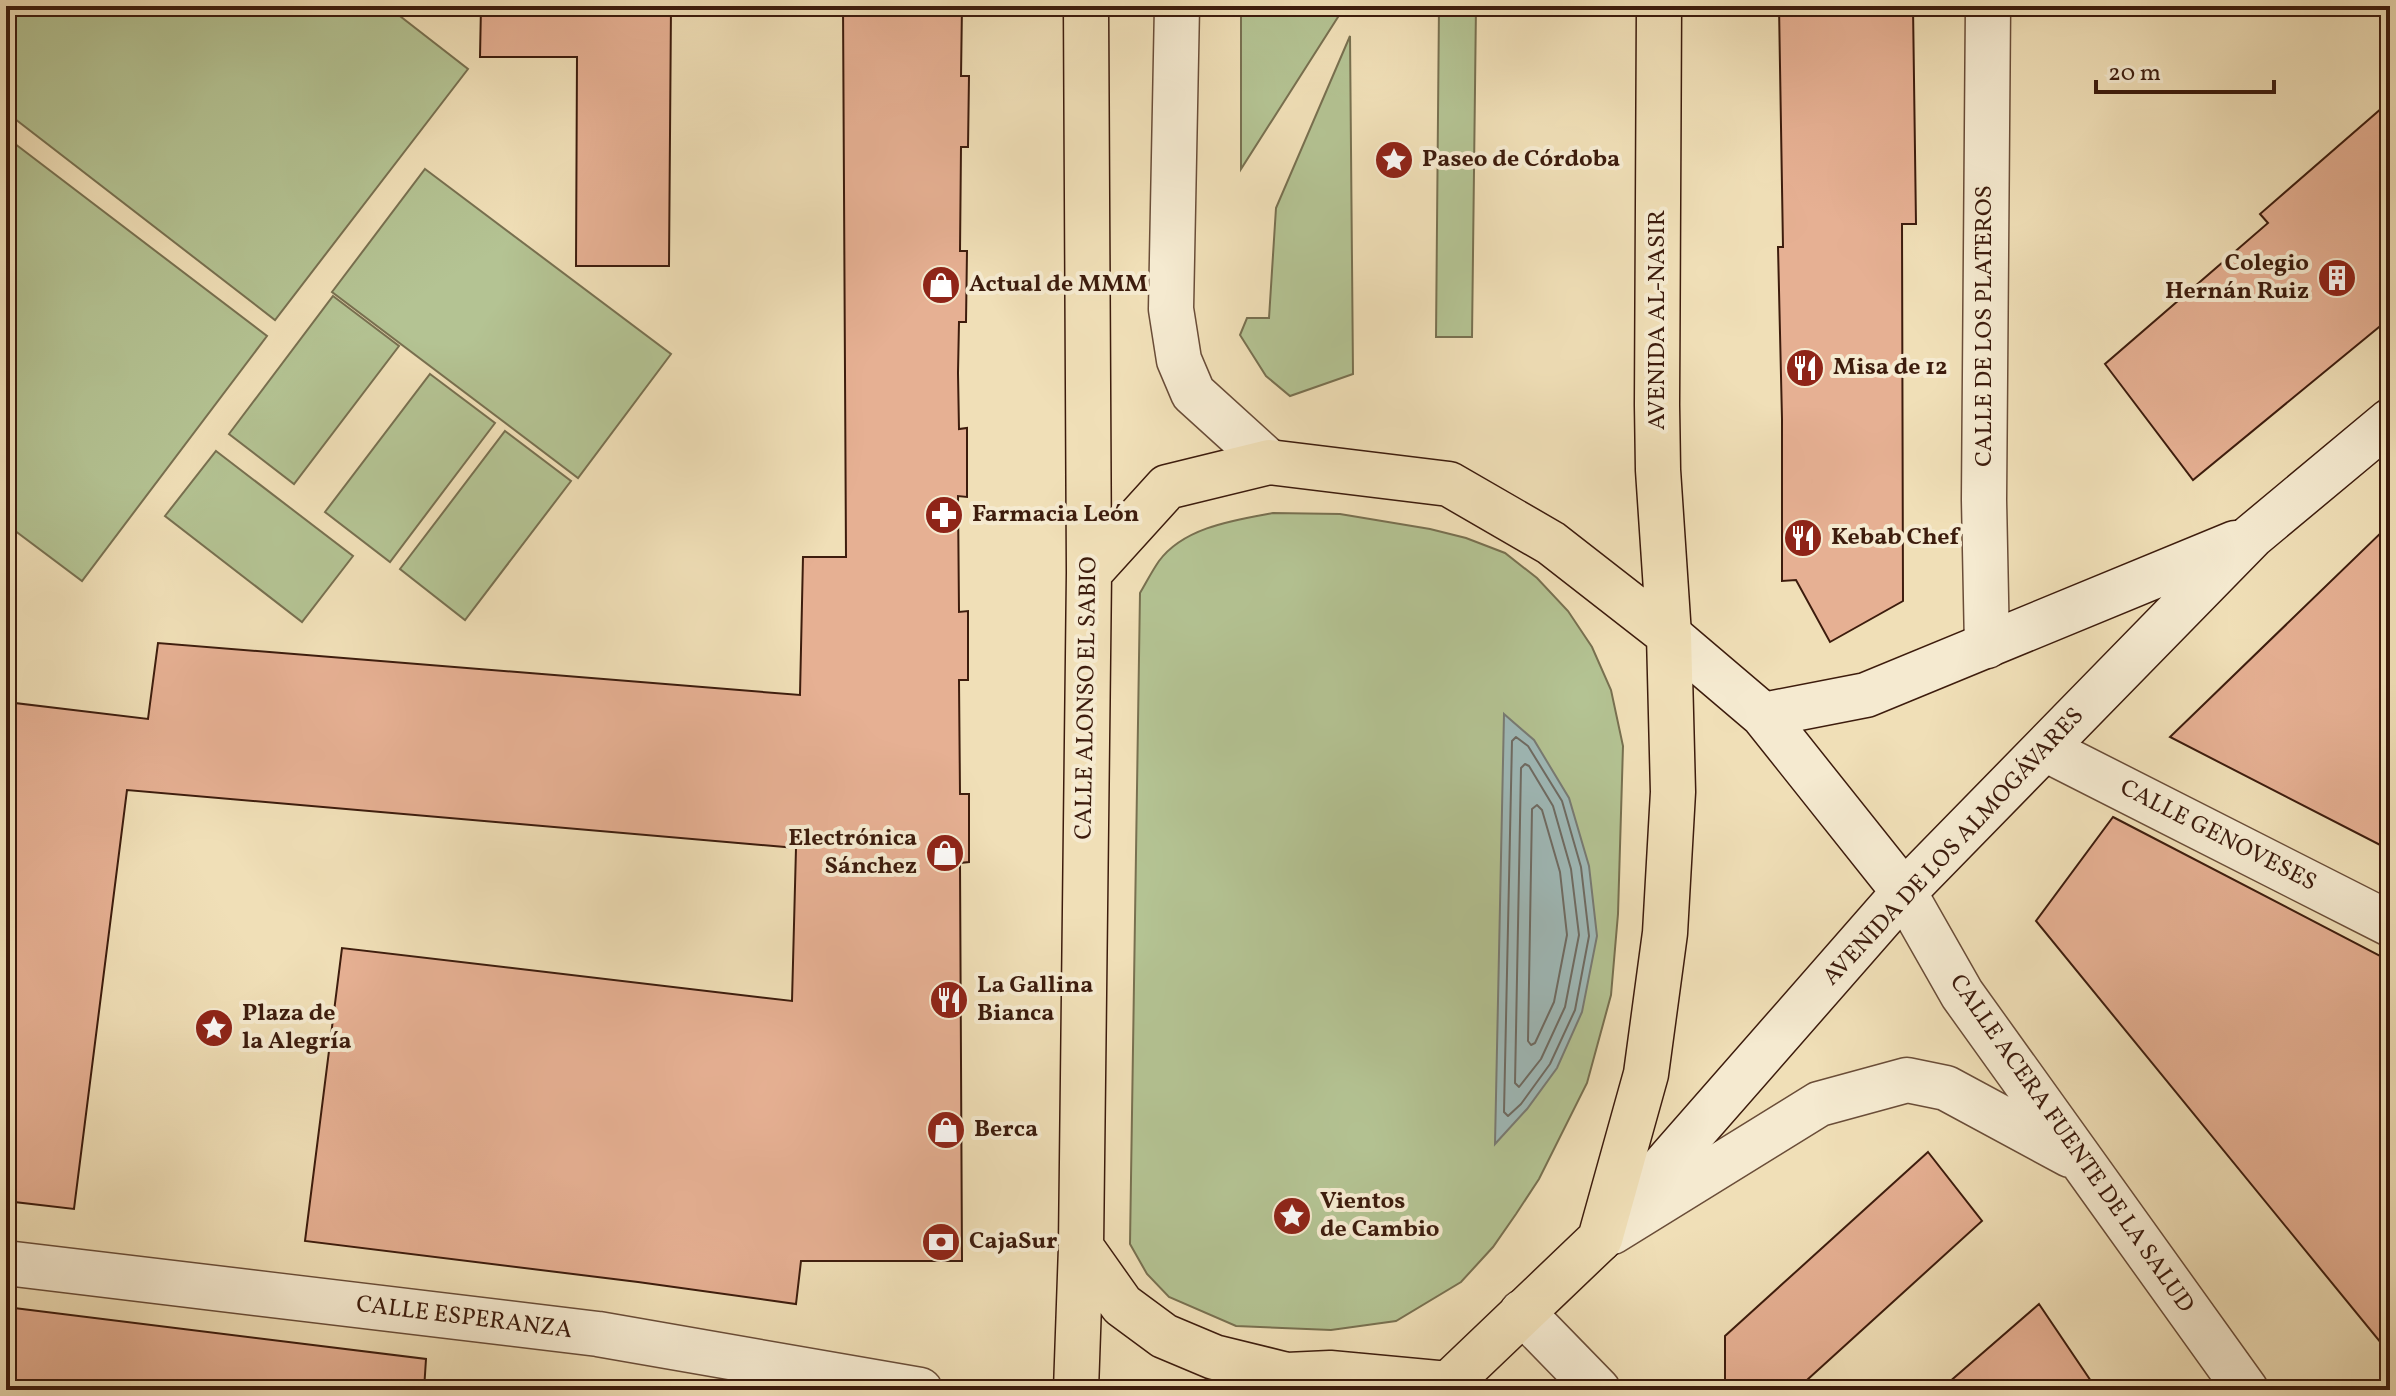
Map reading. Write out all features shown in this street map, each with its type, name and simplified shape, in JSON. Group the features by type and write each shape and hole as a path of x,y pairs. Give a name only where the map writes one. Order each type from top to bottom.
{"main road":[{"name":"CALLE ALONSO EL SABIO","path":"1076,1390 1081,1247 1089,573 1086,6"},
{"name":"AVENIDA AL-NASIR","path":"1600,1239 1646,1074 1665,933 1673,792 1669,635 1658,470 1659,6"},
{"path":"1089,573 1167,487 1269,462 1449,484 1551,543 1669,635"},
{"path":"1081,1247 1122,1305 1164,1336 1214,1357 1287,1375 1330,1373 1445,1387 1600,1239"}],"street":[{"path":"1177,6 1171,309 1175,342 1193,393 1269,462"},
{"name":"CALLE DE LOS PLATEROS","path":"1987,646 1984,500 1988,6"},
{"name":"AVENIDA DE LOS ALMOGÁVARES","path":"1600,1239 1904,892 2252,536 2390,421"},
{"name":"AVENIDA DE LOS ALMOGÁVARES","path":"1763,715 1866,695 2252,536"},
{"name":"CALLE ACERA FUENTE DE LA SALUD","path":"1669,635 1763,715 1904,892 1962,994 2246,1390"},
{"name":"CALLE GENOVESES","path":"2045,749 2390,924"},
{"path":"1600,1239 1819,1104 1907,1080 1946,1088 2079,1160"},
{"name":"CALLE ESPERANZA","path":"6,1263 598,1334 920,1390"},
{"path":"1522,1312 1598,1390"}],"green space":[{"path":"6,6 387,6 468,69 275,320 6,112"},
{"path":"1241,6 1345,6 1241,169"},
{"path":"1439,6 1476,6 1472,337 1436,337"},
{"path":"1350,36 1353,374 1290,396 1266,376 1240,335 1247,318 1269,318 1276,208"},
{"path":"6,137 267,336 82,581 6,524"},
{"path":"425,169 671,354 578,478 332,292"},
{"path":"333,296 399,346 294,484 229,434"},
{"path":"430,374 495,423 390,562 325,512"},
{"path":"505,431 571,481 465,620 400,569"},
{"path":"216,451 353,556 302,622 165,516"},
{"path":"1273,513 1340,514 1430,529 1466,538 1505,553 1537,578 1568,611 1592,647 1611,690 1623,746 1618,914 1611,995 1587,1083 1539,1179 1493,1247 1461,1282 1396,1321 1331,1330 1236,1326 1169,1297 1147,1274 1130,1244 1140,593 1159,561 1182,540 1211,527"}],"water":[{"path":"1504,714 1534,740 1569,798 1589,866 1597,936 1582,1012 1557,1068 1527,1109 1495,1144"}],"building":[{"path":"481,6 671,6 669,266 576,266 577,57 480,57"},
{"path":"843,6 962,6 961,76 969,76 968,147 961,147 960,251 967,251 966,322 959,322 958,373 959,429 967,428 967,497 958,496 959,612 968,611 968,680 959,680 960,794 969,794 969,862 960,863 962,1261 801,1261 796,1304 305,1241 342,948 792,1001 796,848 127,790 74,1209 6,1201 6,702 148,719 158,643 800,695 803,557 846,557"},
{"path":"1779,6 1913,7 1916,224 1902,224 1903,601 1830,642 1796,580 1782,581 1778,247 1783,247"},
{"name":"Colegio Hernán Ruiz","path":"2390,101 2390,318 2193,480 2105,364 2268,223 2260,214"},
{"path":"2390,524 2390,850 2170,737"},
{"path":"2113,817 2390,961 2390,1354 2036,921"},
{"path":"1928,1152 1982,1221 1796,1390 1725,1390 1725,1336"},
{"path":"2039,1304 2097,1390 1940,1390"},
{"path":"6,1307 426,1359 424,1390 6,1390"}],"place":[{"name":"Paseo de Córdoba","path":"1394,160"},
{"name":"Colegio Hernán Ruiz","path":"2337,278"},
{"name":"Actual de MMM","path":"941,285"},
{"name":"Misa de 12","path":"1805,368"},
{"name":"Farmacia León","path":"944,515"},
{"name":"Kebab Chef","path":"1803,538"},
{"name":"Electrónica Sánchez","path":"945,853"},
{"name":"La Gallina Bianca","path":"949,1000"},
{"name":"Plaza de la Alegría","path":"214,1028"},
{"name":"Berca","path":"946,1130"},
{"name":"Vientos de Cambio","path":"1292,1216"},
{"name":"CajaSur","path":"941,1242"}]}
